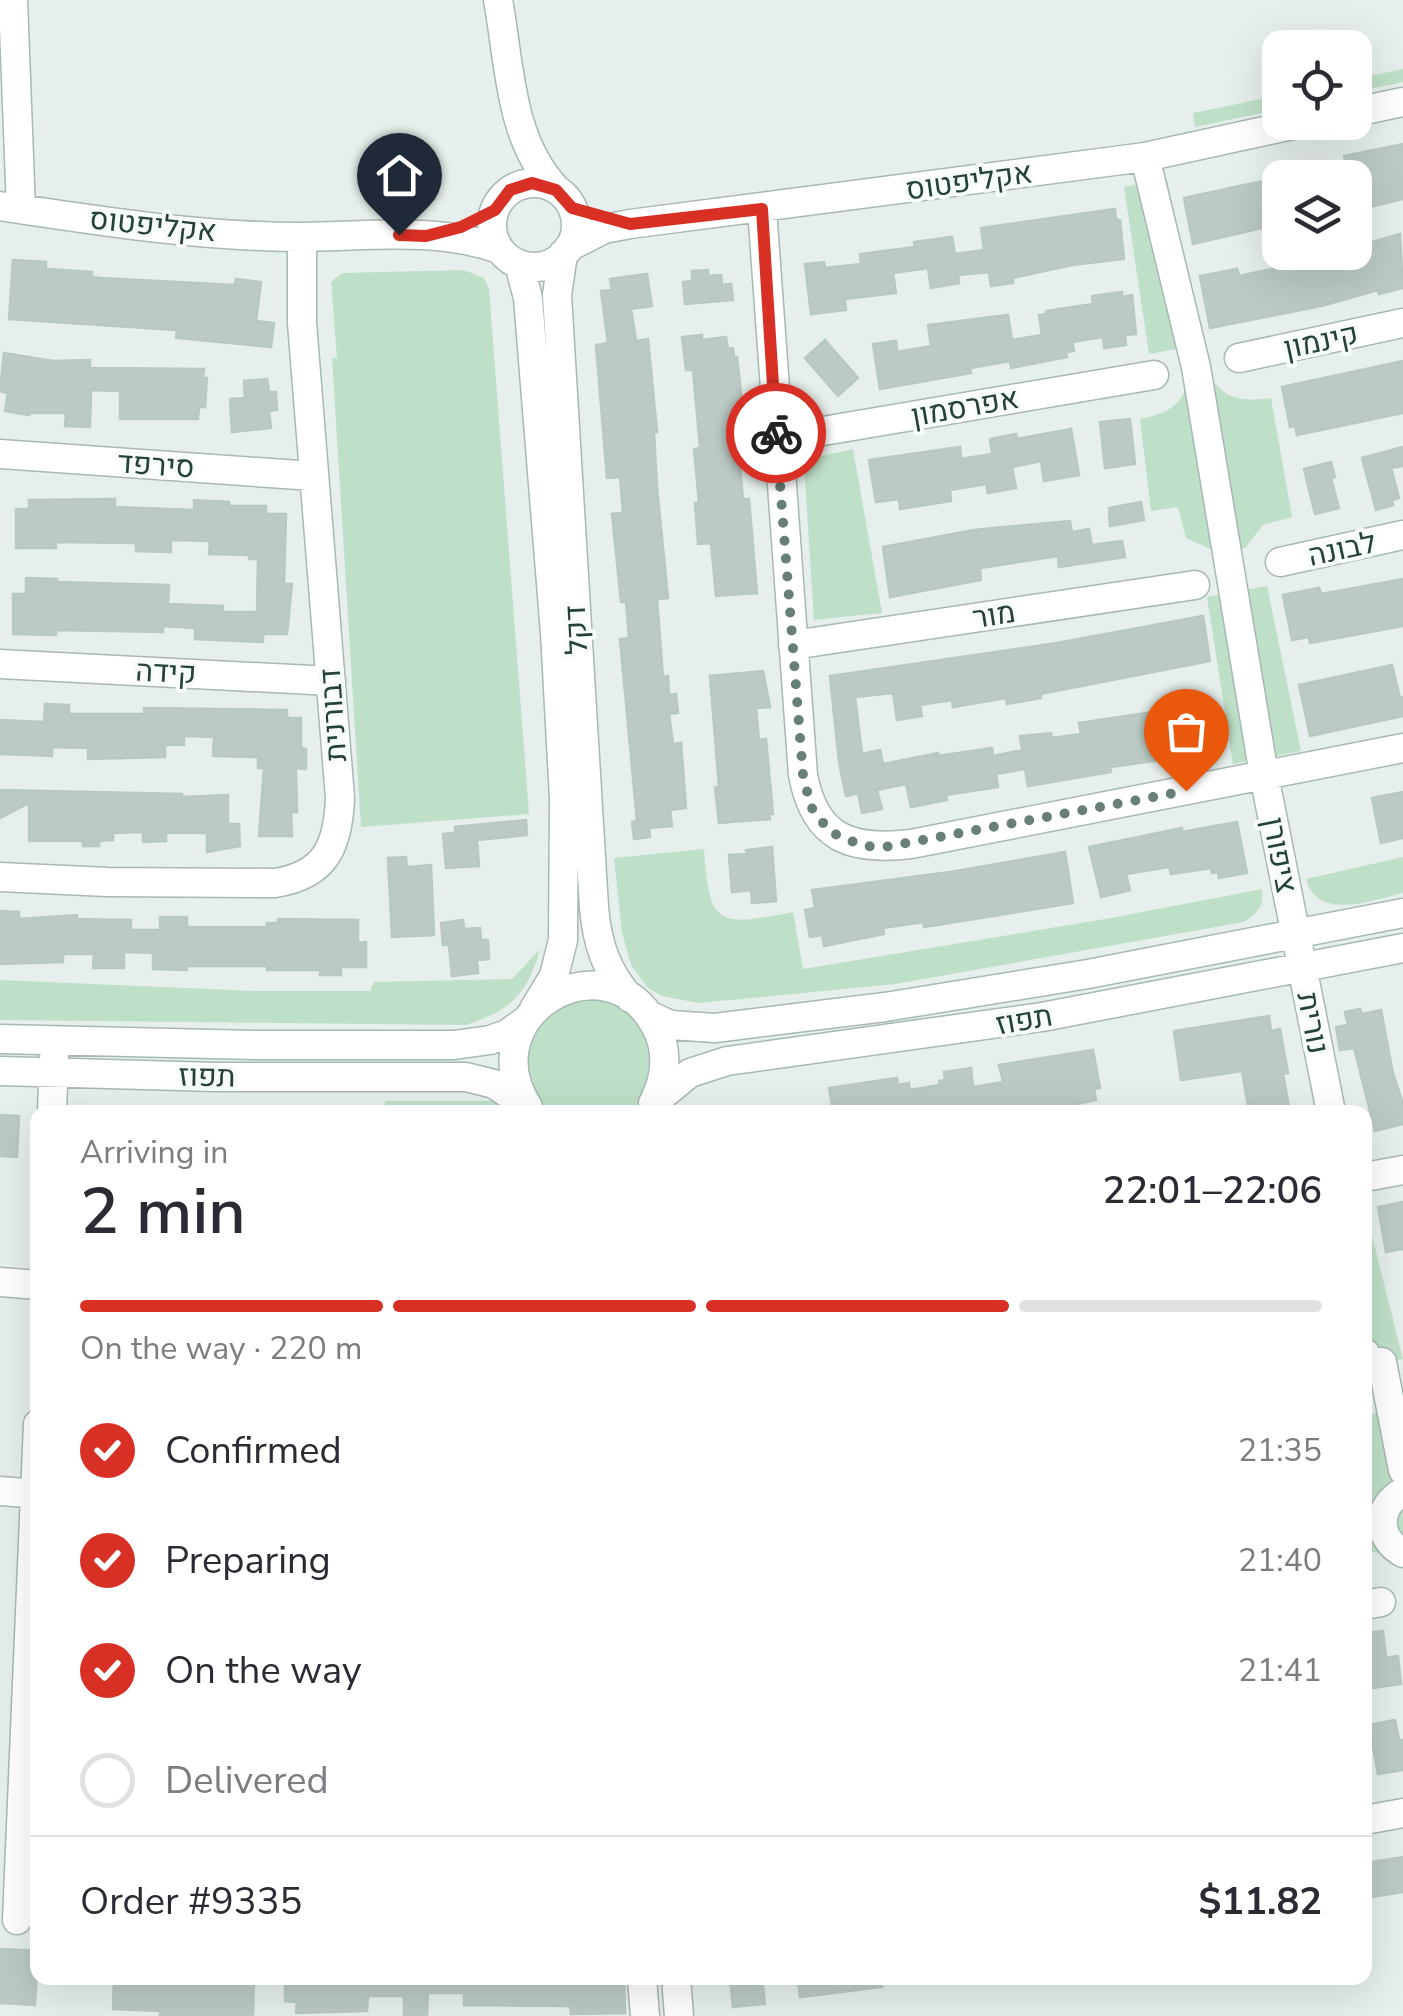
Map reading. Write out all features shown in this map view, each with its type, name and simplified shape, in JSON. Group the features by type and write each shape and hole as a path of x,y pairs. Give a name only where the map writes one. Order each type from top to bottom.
{"street":[{"path":"11,208 14,0"},
{"path":"498,0 519,123 532,158 564,199 575,232 566,250 543,266 509,256 492,226 518,163 519,123"},
{"path":"1372,108 1403,102"},
{"name":"אקליפטוס","path":"566,250 604,229 630,224 1145,157 1262,132"},
{"path":"1145,157 1196,366 1264,775"},
{"path":"502,200 532,183 564,199"},
{"name":"אקליפטוס","path":"564,199 630,224"},
{"name":"אקליפטוס","path":"426,236 461,227 502,200"},
{"name":"אקליפטוס","path":"11,208 200,231 461,238 509,256"},
{"name":"ציפורן","path":"762,209 803,775 811,807 830,832 863,846 911,844 1403,748"},
{"name":"דבורנית","path":"0,876 252,883 296,880 311,872 331,847 339,815 302,322 302,236"},
{"name":"דקל","path":"566,250 557,295 594,907 603,956 613,976 659,1031 665,1060 660,1089 652,1105"},
{"name":"דקל","path":"509,256 528,298 564,798 563,940 554,976 529,1015 514,1050 515,1080 528,1105"},
{"name":"קינמון","path":"1239,358 1403,324"},
{"name":"אפרסמון","path":"776,440 1154,374"},
{"name":"סירפד","path":"0,454 313,476"},
{"name":"לבונה","path":"1280,562 1403,535"},
{"name":"מור","path":"793,645 1195,585"},
{"name":"קידה","path":"0,664 331,681"},
{"name":"ציפורן","path":"1264,775 1296,934"},
{"name":"תפוז","path":"0,1039 454,1045 506,1034 558,992 587,986 616,991 681,1027 715,1028 969,994 1403,913"},
{"name":"נורית","path":"1296,934 1330,1105"},
{"name":"תפוז","path":"653,1105 670,1086 690,1073 727,1061 1008,1023 1403,948"},
{"path":"52,1105 55,1041"},
{"name":"תפוז","path":"0,1070 466,1077 494,1084 524,1105"},
{"path":"1372,1176 1403,1170"},
{"path":"0,1282 30,1284"},
{"path":"1372,1363 1382,1362 1403,1470"},
{"path":"0,1491 30,1494"},
{"path":"1403,1492 1387,1505 1382,1524 1388,1541 1403,1552"},
{"path":"18,1920 21,1705 30,1578"},
{"path":"1372,1819 1403,1813"},
{"path":"643,1985 645,2016"},
{"path":"677,1985 679,2016"}],"green space":[{"path":"1403,69 1403,82 1372,88 1372,75"},
{"path":"1262,99 1262,113 1195,127 1193,113"},
{"path":"1167,179 1200,345 1149,354 1124,187"},
{"path":"464,270 484,278 489,289 529,814 361,827 332,358 337,358 331,282 342,273"},
{"path":"1211,378 1230,396 1271,398 1292,517 1263,525 1245,548 1217,552 1186,538 1178,507 1151,511 1140,419 1170,408 1188,383"},
{"path":"853,449 882,613 814,620 804,465 808,459"},
{"path":"1267,586 1301,751 1233,764 1207,597"},
{"path":"704,849 715,908 734,919 793,912 803,969 1262,889 1262,900 1244,922 895,984 699,1003 662,996 648,988 631,965 622,933 614,858"},
{"path":"1403,857 1403,893 1377,900 1334,904 1312,892 1306,879"},
{"path":"540,949 529,979 515,999 466,1025 0,1020 0,980 255,991 370,991 374,982 512,979"},
{"path":"614,996 653,1033 648,1100 644,1105 537,1105 519,1065 549,1004"},
{"path":"385,1101 493,1101 500,1105 385,1105"},
{"path":"1372,1236 1403,1359 1372,1366"},
{"path":"1381,1393 1403,1403 1403,1564 1372,1552 1375,1413"}],"building":[{"path":"1403,144 1403,199 1372,206 1372,160 1345,160 1344,156"},
{"path":"1262,181 1262,228 1193,244 1184,198"},
{"path":"1115,209 1124,259 1072,265 991,286 989,272 958,275 959,283 931,288 928,268 893,273 896,293 845,299 846,310 811,314 805,264 824,262 825,268 861,264 860,254 915,247 914,242 952,237 955,254 984,250 981,228"},
{"path":"1400,234 1403,288 1379,294 1378,290 1321,306 1210,328 1200,276 1237,269 1239,276 1267,270 1372,270 1372,242"},
{"path":"13,260 46,262 46,269 92,272 92,277 101,278 235,285 236,279 261,282 256,321 274,323 271,347 176,338 177,330 9,319"},
{"path":"708,270 708,276 721,275 722,285 731,284 733,300 685,304 683,282 692,281 692,271"},
{"path":"647,274 652,306 631,309 636,341 648,339 668,598 657,599 663,677 668,676 669,695 676,694 678,713 669,714 673,744 681,743 686,808 670,810 672,826 649,828 650,837 634,839 632,822 637,821 620,639 629,638 626,602 621,602 612,514 623,513 620,477 607,478 596,345 608,343 601,291 612,290 610,279"},
{"path":"1122,292 1122,297 1132,295 1136,334 1125,335 1126,345 1104,348 1103,337 1072,342 1074,351 1066,352 1067,357 1011,368 1010,361 970,368 971,373 880,389 873,344 896,341 897,352 931,346 928,325 1008,315 1012,340 1042,335 1039,315 1047,314 1046,311 1093,304 1092,296"},
{"path":"702,335 702,340 726,337 728,349 733,348 737,357 744,421 736,422 743,499 749,499 757,593 716,596 711,543 698,544 694,449 700,448 693,370 686,370 682,337"},
{"path":"825,340 858,378 838,396 805,358"},
{"path":"4,353 53,361 90,360 90,368 204,369 205,407 199,407 198,419 120,419 120,391 91,390 90,427 65,426 66,413 29,415 5,411 8,393 0,391"},
{"path":"1403,361 1403,413 1297,435 1295,426 1290,427 1282,387"},
{"path":"267,379 269,392 276,392 277,410 269,411 271,428 232,432 230,399 245,398 244,381"},
{"path":"1130,419 1135,464 1105,468 1100,422"},
{"path":"1071,429 1079,475 1044,481 1041,461 1012,467 1016,488 988,493 986,484 950,490 951,501 900,509 899,499 876,502 869,460 960,447 961,459 992,454 990,439 1016,434 1017,439"},
{"path":"1403,447 1403,466 1391,468 1399,498 1392,500 1393,505 1376,510 1362,458"},
{"path":"1331,462 1339,508 1315,514 1304,469"},
{"path":"115,499 115,507 194,510 194,500 229,502 229,506 266,506 266,514 286,514 284,584 292,584 287,634 263,634 263,642 195,639 195,628 163,626 163,632 56,630 56,635 13,634 13,594 26,594 26,578 169,585 168,604 223,606 223,612 257,612 258,559 249,559 249,555 209,554 210,541 171,540 171,552 136,551 136,543 56,542 56,548 16,548 16,509 29,509 29,500"},
{"path":"1141,502 1144,520 1110,526 1109,508"},
{"path":"1070,521 1072,532 1089,529 1092,545 1122,541 1125,557 1059,567 1058,556 980,568 981,580 890,597 883,547 974,530"},
{"path":"1403,579 1403,626 1310,643 1309,637 1292,640 1283,595 1319,588 1321,594"},
{"path":"1203,616 1210,661 1007,704 1006,698 953,707 952,700 920,705 922,716 897,720 893,693 855,697 862,754 880,750 883,764 992,748 993,756 1022,750 1020,736 1051,733 1052,738 1081,734 1079,723 1213,703 1221,752 1110,767 1111,772 1028,786 1025,769 996,774 998,787 946,795 947,800 911,807 906,784 877,790 882,809 862,813 858,793 846,796 830,676 1057,643"},
{"path":"1392,665 1400,698 1403,697 1403,716 1310,736 1299,685"},
{"path":"763,671 770,707 756,708 759,740 766,739 773,814 769,814 770,819 719,823 710,676"},
{"path":"45,704 69,705 69,714 144,714 144,708 287,710 287,718 301,718 301,748 306,749 306,769 296,768 297,812 291,812 292,836 259,836 264,768 258,768 258,757 213,756 214,737 184,736 184,745 165,745 165,757 88,759 88,748 52,747 52,756 0,754 0,720 44,722"},
{"path":"0,790 182,797 228,795 228,824 239,824 240,846 207,852 207,833 166,833 166,841 143,842 143,832 113,833 113,840 99,841 99,846 83,846 83,841 29,841 29,803 0,818"},
{"path":"1403,792 1403,838 1381,843 1372,798"},
{"path":"526,820 527,835 477,840 479,866 446,868 443,834 455,833 455,827"},
{"path":"1237,822 1247,873 1219,878 1211,868 1171,874 1169,867 1126,874 1130,890 1101,897 1089,847 1182,828 1182,832"},
{"path":"772,847 776,901 752,903 751,890 732,892 729,855"},
{"path":"1065,852 1073,903 924,927 923,922 883,928 884,934 824,946 822,935 810,937 805,910 815,908 812,890"},
{"path":"406,857 407,867 431,865 434,935 392,937 388,858"},
{"path":"0,911 19,912 19,919 77,915 77,919 131,920 131,930 160,930 160,917 187,917 187,927 267,927 267,923 278,923 278,919 358,920 358,943 366,942 366,967 341,967 341,975 320,975 320,970 267,970 267,966 153,969 153,953 124,952 124,968 93,968 94,954 63,954 63,962 0,964"},
{"path":"463,920 464,929 480,928 481,940 488,940 489,959 477,960 478,973 452,976 449,945 443,945 441,923"},
{"path":"1381,1010 1403,1104 1403,1124 1375,1131 1372,1105 1368,1105 1354,1048 1340,1050 1336,1027 1348,1025 1345,1012"},
{"path":"1269,1016 1271,1031 1280,1029 1289,1105 1248,1105 1242,1071 1181,1080 1174,1031"},
{"path":"1093,1050 1100,1088 1094,1089 1096,1100 1072,1105 832,1105 829,1088 897,1078 898,1085 909,1083 910,1090 940,1085 939,1081 945,1080 944,1072 971,1068 973,1087 1003,1082 999,1065"},
{"path":"0,1115 19,1116 17,1157 0,1156"},
{"path":"1403,1202 1403,1249 1386,1252 1378,1207"},
{"path":"1383,1631 1386,1658 1398,1656 1401,1684 1372,1688 1372,1632"},
{"path":"1395,1720 1399,1740 1403,1740 1403,1770 1378,1774 1372,1724"},
{"path":"1403,1857 1403,1892 1372,1897 1372,1862"},
{"path":"1,1949 30,1951 30,1985 36,1985 35,2005 0,2003"},
{"path":"114,1985 254,1985 253,2016 160,2016 160,2011 113,2009"},
{"path":"285,1985 624,1985 625,2013 571,2014 570,2006 464,2005 464,1993 428,1993 427,2016 404,2016 404,1996 368,1996 367,2011 296,2013 297,2002 285,2001"},
{"path":"731,1985 763,1985 765,2004 733,2007"},
{"path":"799,1985 882,1985 882,1987 800,1997"}],"way so far":[{"path":"776,433 803,775 811,807 830,832 863,846 885,847 1186,791"}],"route":[{"path":"399,235 426,236 461,227 495,210 510,190 532,183 556,190 572,208 630,224 762,209 776,433"}]}
